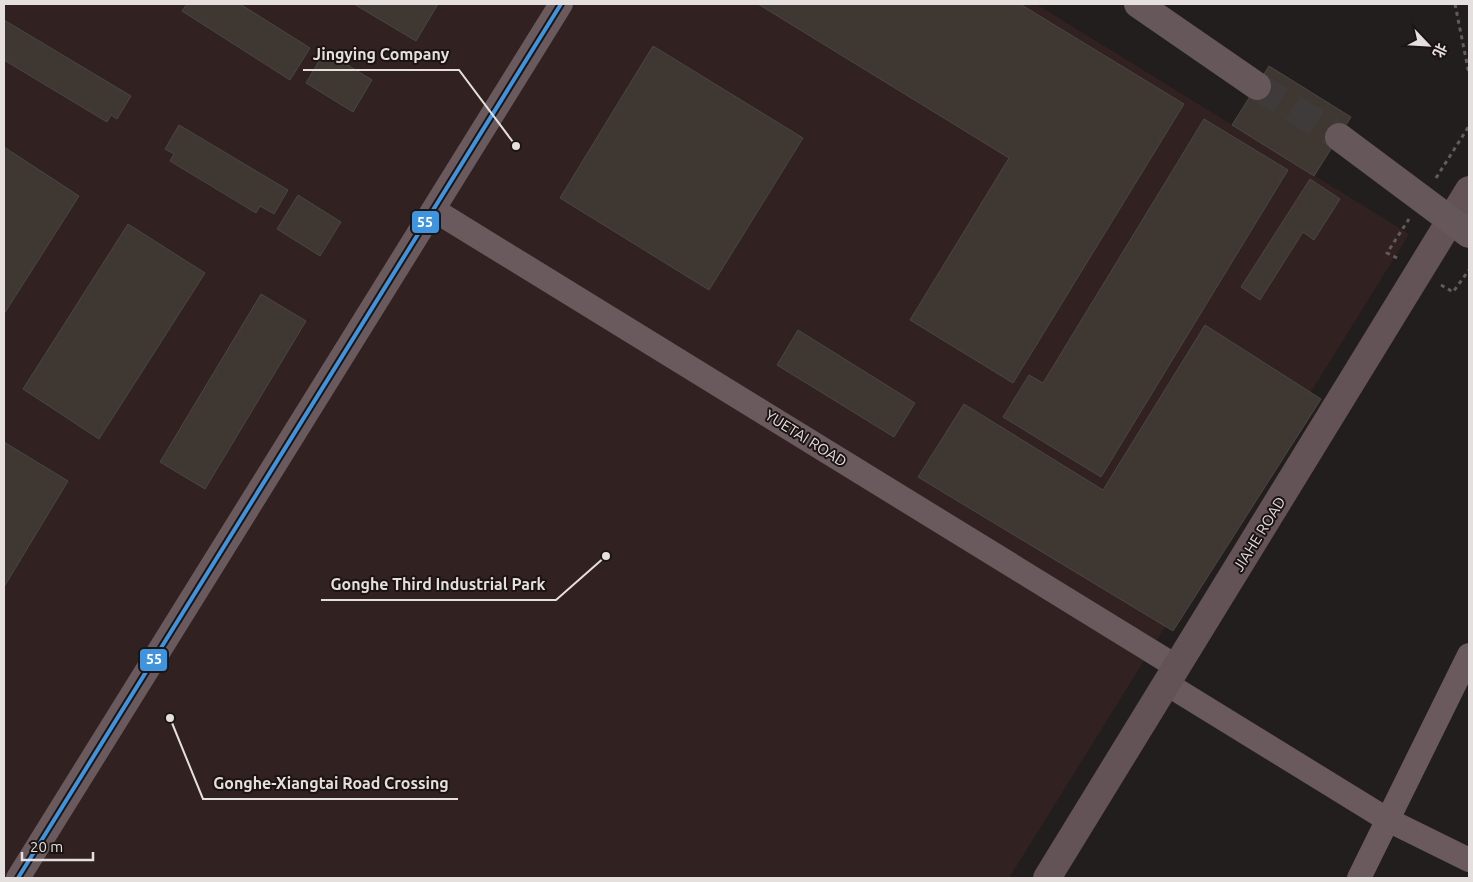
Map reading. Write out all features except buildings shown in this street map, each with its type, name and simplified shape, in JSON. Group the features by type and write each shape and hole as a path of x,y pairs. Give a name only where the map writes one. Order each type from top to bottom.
{"highway":[{"path":"1138,4 1257,86"},
{"path":"1338,136 1469,234"}],"street":[{"path":"18,878 561,4"},
{"name":"JIAHE ROAD","path":"1047,878 1469,190"},
{"name":"YUETAI ROAD","path":"434,210 1172,675 1388,820 1469,860"},
{"path":"1360,878 1469,655"}],"path":[{"path":"1455,4 1469,74"}],"shaded area":[{"path":"4,4 1036,4 1409,234 1009,878 4,878"}],"tunnel":[{"path":"1257,86 1339,137"}],"transit line":[{"name":"55","path":"18,878 561,4"}],"place":[{"name":"Jingying Company","path":"516,146"},
{"name":"Gonghe Third Industrial Park","path":"606,556"},
{"name":"Gonghe-Xiangtai Road Crossing","path":"170,718"}]}
